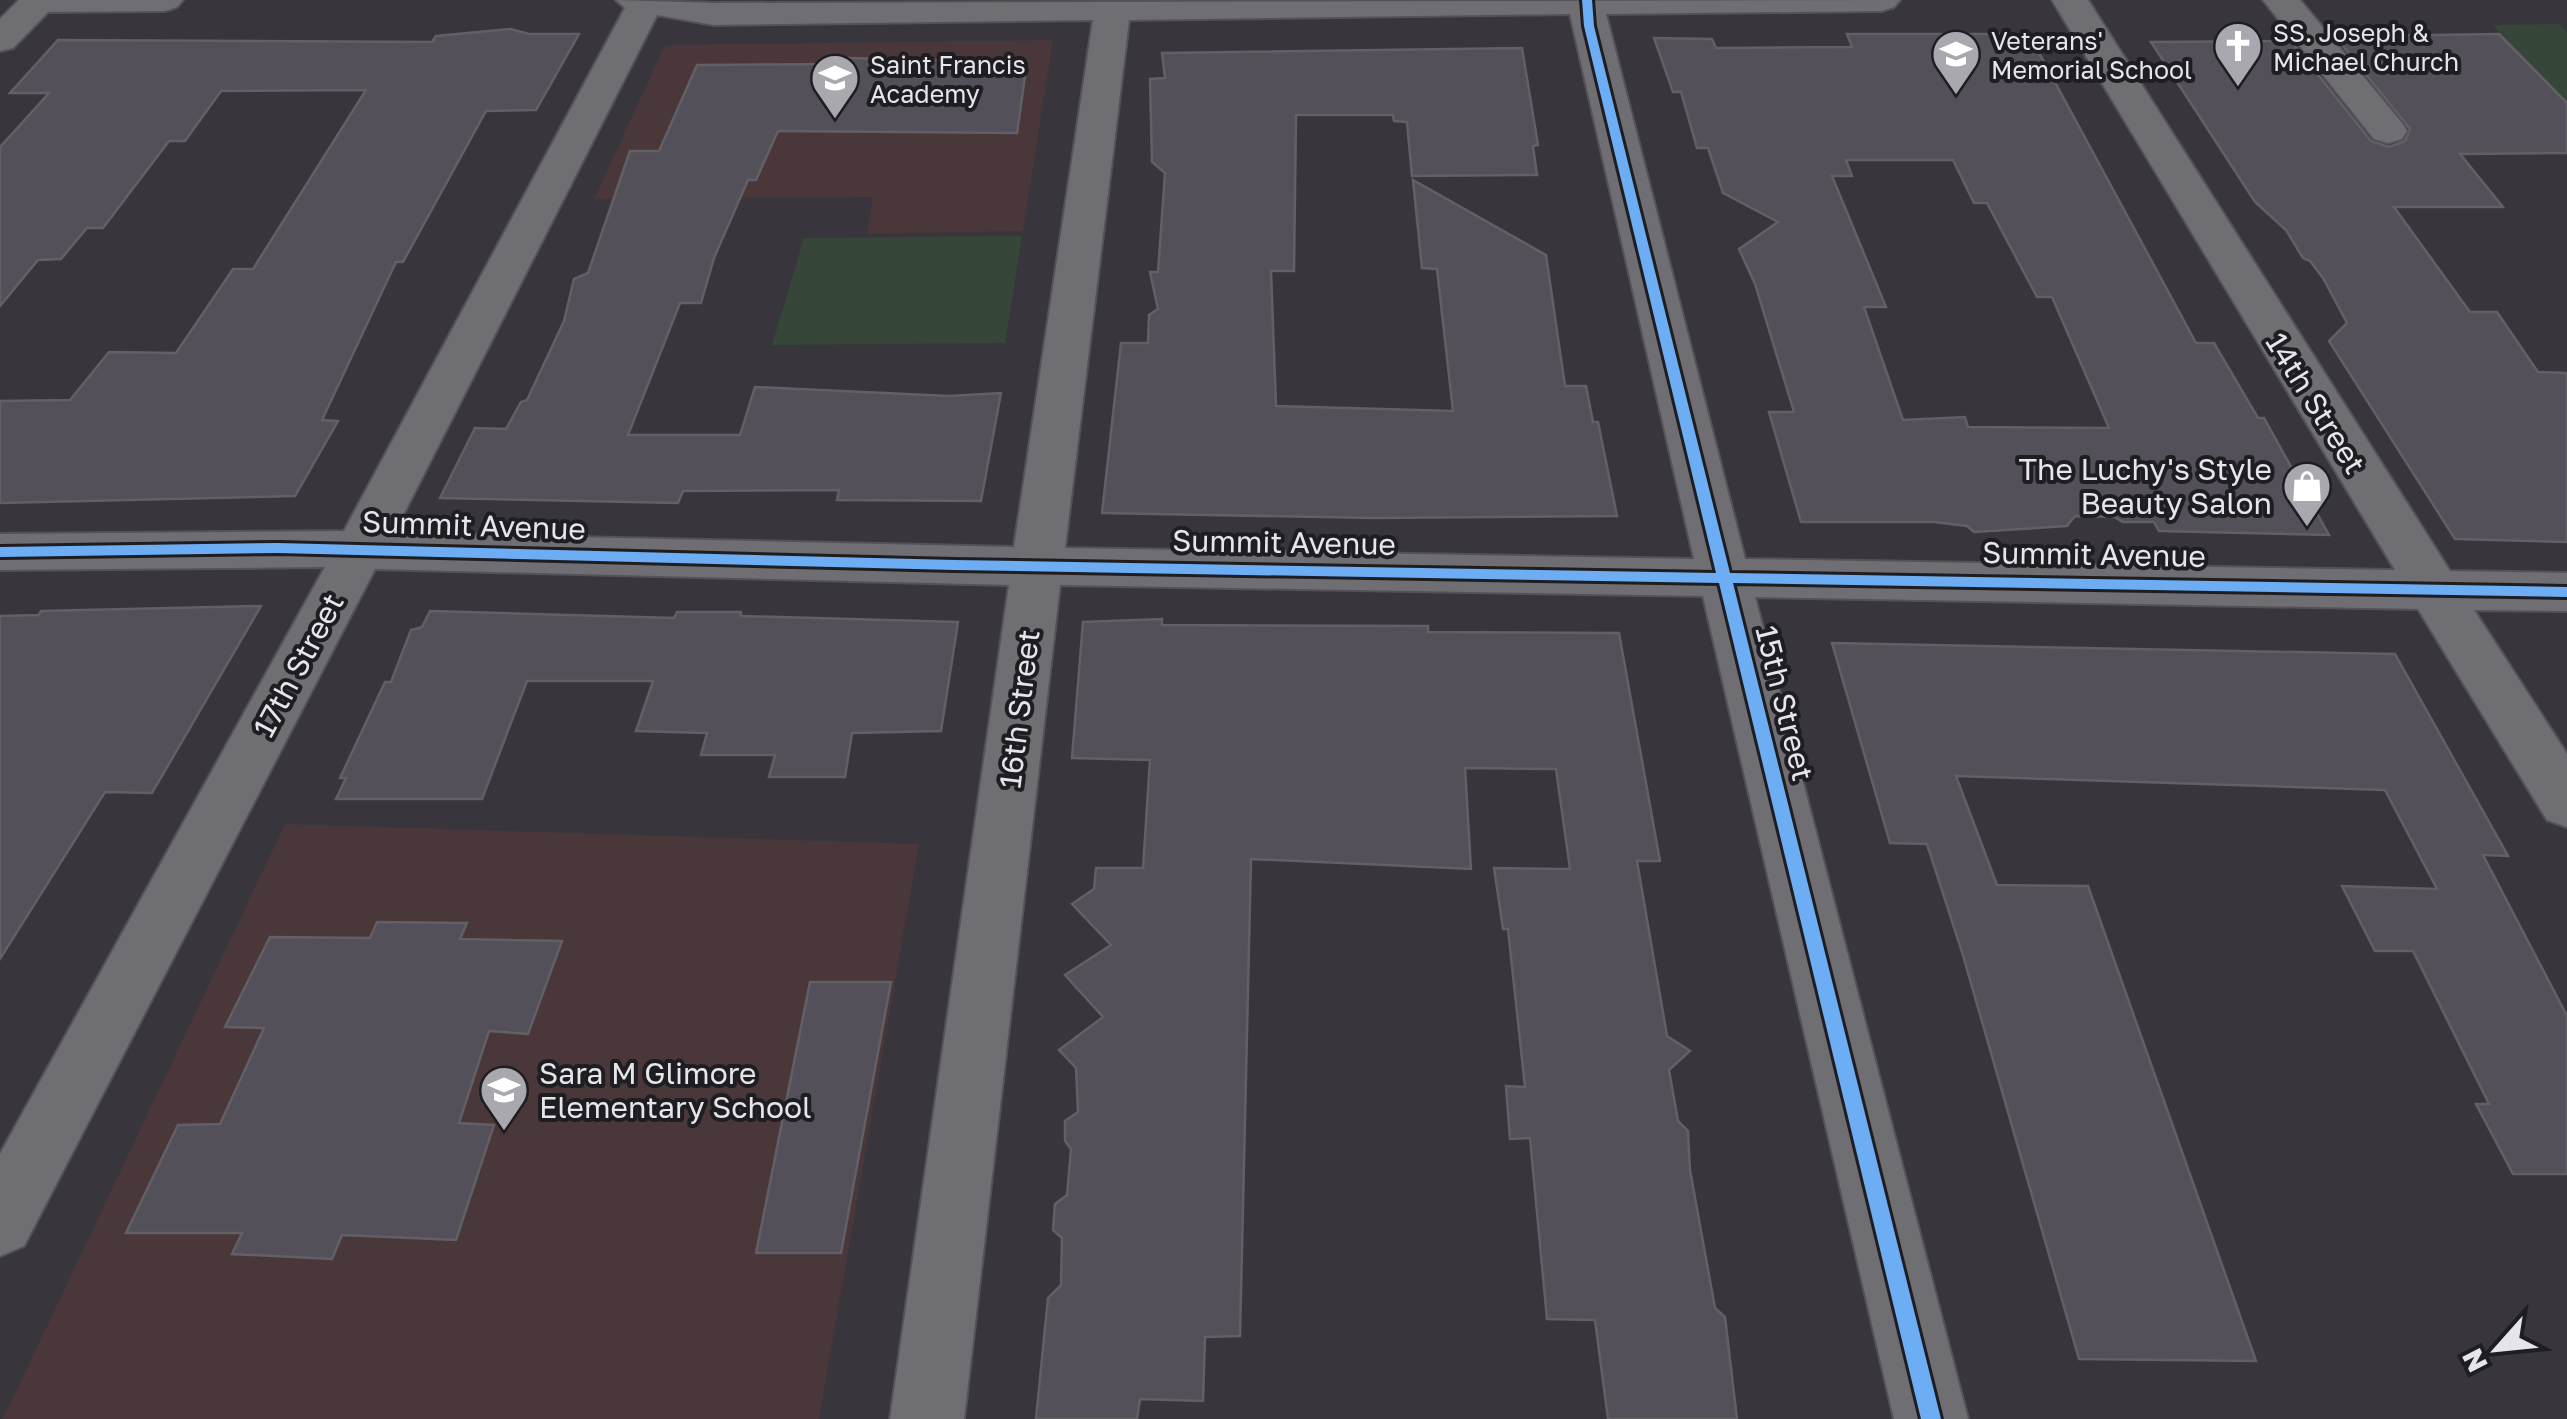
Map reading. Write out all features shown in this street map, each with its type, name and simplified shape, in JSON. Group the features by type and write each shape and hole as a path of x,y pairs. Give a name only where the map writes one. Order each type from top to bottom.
{"street":[{"path":"0,40 38,0 164,0"},
{"path":"647,0 714,14 1113,6 1882,0"},
{"name":"17th Street","path":"0,1222 647,0"},
{"name":"14th Street","path":"2070,0 2567,803"},
{"path":"2281,0 2388,130"},
{"name":"15th Street","path":"1588,1 1588,26 1931,1419"},
{"name":"16th Street","path":"927,1419 1113,6"},
{"name":"Summit Avenue","path":"0,552 359,550 1039,566 2567,592"}],"shaded area":[{"name":"Saint Francis Academy","path":"1053,40 1023,231 867,234 873,197 594,199 665,45"},
{"name":"Sara M Glimore Elementary School","path":"285,824 919,844 819,1419 3,1419"}],"green space":[{"path":"2559,24 2567,33 2567,126 2558,93 2493,25"},
{"path":"1022,236 1005,343 772,345 804,238"}],"building":[{"path":"510,29 529,34 579,34 536,110 486,111 403,262 396,262 322,420 338,421 295,496 0,503 0,401 70,400 109,352 176,353 233,269 253,269 366,90 221,91 185,141 169,141 103,228 87,228 61,259 38,260 0,306 0,147 49,93 10,93 58,40 432,42 436,36"},
{"path":"1847,34 2029,34 2196,343 2214,343 2258,418 2264,418 2329,535 2159,531 2154,522 2075,516 2067,526 1974,532 1967,526 1934,522 1801,522 1769,412 1794,412 1755,284 1739,249 1778,222 1723,193 1708,148 1697,148 1681,92 1673,92 1654,38 1712,39 1716,48 1852,47","holes":["1846,160 1953,160 1974,203 1987,203 2037,297 2052,297 2109,428 1968,427 1965,417 1903,420 1864,307 1886,307 1832,176 1852,176"]},
{"path":"2499,34 2567,103 2567,153 2460,154 2503,207 2394,207 2470,312 2497,312 2538,372 2567,373 2567,542 2455,539 2329,341 2347,323 2323,278 2303,258 2286,230 2255,202 2151,42 2291,41 2371,141 2389,147 2405,141 2410,129 2339,41 2371,40 2368,36"},
{"path":"1522,48 1538,145 1533,146 1537,175 1412,176 1407,122 1394,121 1393,115 1296,115 1294,271 1271,271 1276,406 1453,411 1437,269 1422,268 1413,180 1546,255 1565,386 1586,386 1593,422 1598,422 1617,516 1374,518 1102,513 1121,343 1148,343 1149,315 1158,309 1150,272 1158,272 1165,173 1152,162 1150,79 1165,78 1162,53"},
{"path":"849,58 1027,62 1017,133 778,131 756,180 748,180 714,258 701,303 680,303 628,435 740,435 755,387 949,396 1001,393 981,501 837,500 839,490 683,491 678,503 440,498 475,428 506,429 521,402 527,400 564,321 574,279 588,273 630,151 659,151 697,65 848,64"},
{"path":"261,606 152,793 105,792 0,959 0,616 39,615 41,611"},
{"path":"430,611 674,618 677,612 741,612 741,616 958,622 941,731 852,733 845,777 769,777 775,755 701,755 707,733 636,731 653,681 527,681 482,799 336,799 346,778 340,778 385,682 391,682 411,630 422,627"},
{"path":"1162,619 1162,625 1428,626 1428,632 1619,633 1660,861 1637,861 1667,1036 1690,1051 1669,1070 1678,1121 1688,1131 1690,1170 1715,1308 1725,1317 1737,1419 1608,1419 1595,1320 1547,1319 1530,1138 1510,1139 1506,1086 1525,1087 1508,929 1503,929 1494,868 1570,869 1556,769 1465,768 1471,869 1251,859 1240,1336 1205,1337 1203,1401 1140,1399 1137,1419 1036,1419 1048,1298 1061,1285 1062,1238 1053,1230 1055,1204 1067,1195 1071,1149 1065,1141 1065,1121 1078,1112 1076,1068 1059,1050 1103,1017 1065,975 1111,945 1072,904 1094,889 1096,868 1143,868 1150,760 1072,758 1083,622"},
{"path":"1832,643 2395,654 2508,856 2483,855 2567,1016 2567,1174 2513,1174 2476,1104 2489,1104 2413,951 2375,951 2342,886 2437,889 2385,790 1956,776 1997,885 2088,886 2256,1361 2079,1359 1927,844 1890,843"},
{"path":"377,922 467,923 460,939 562,941 528,1034 489,1031 459,1123 494,1125 456,1240 342,1235 332,1259 232,1254 242,1233 126,1233 178,1125 220,1124 264,1028 225,1027 270,937 370,938"},
{"path":"810,982 891,982 841,1253 756,1253"}],"cycle path":[{"path":"1587,0 1589,26 1931,1419"},
{"path":"0,552 278,548 955,565 2567,592"}],"place":[{"name":"SS. Joseph & Michael Church","path":"2238,88"},
{"name":"Veterans' Memorial School","path":"1956,96"},
{"name":"Saint Francis Academy","path":"835,120"},
{"name":"The Luchy's Style Beauty Salon","path":"2307,528"},
{"name":"Sara M Glimore Elementary School","path":"504,1132"}]}
